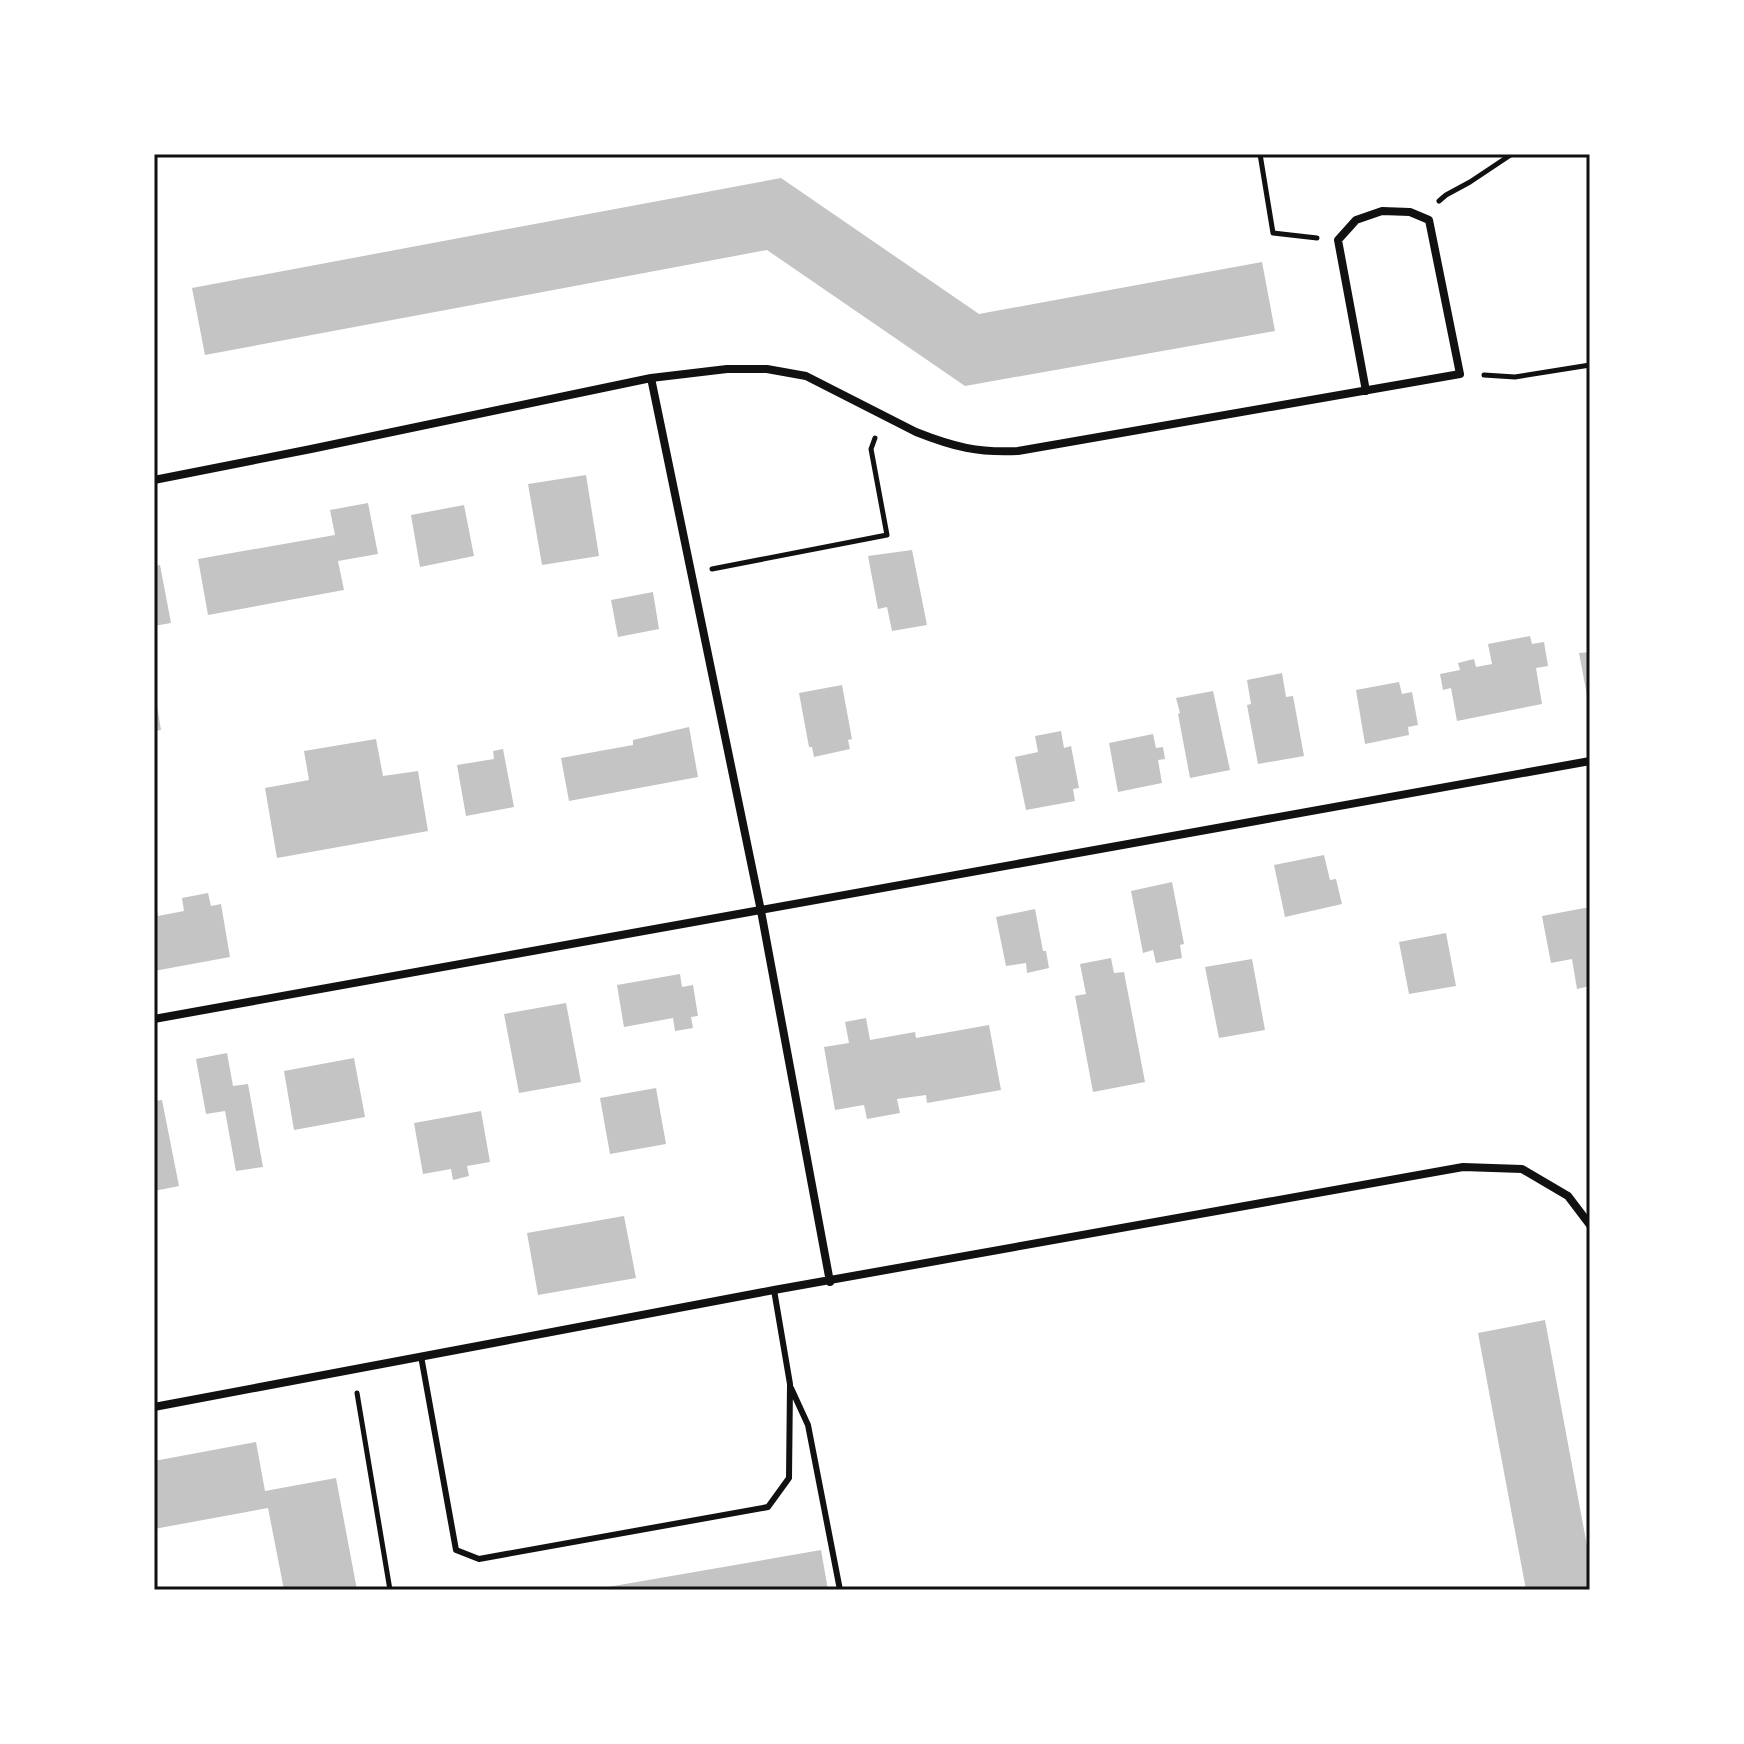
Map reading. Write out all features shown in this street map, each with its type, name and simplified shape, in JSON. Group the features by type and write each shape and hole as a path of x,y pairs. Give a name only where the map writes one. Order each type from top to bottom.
{"street":[{"path":"154,480 651,378 737,368 791,372 820,382 916,432 965,449 981,451 1018,451 1366,391 1460,374 1429,220 1410,212 1382,211 1356,220 1338,240 1366,391"},
{"path":"651,378 761,911 830,1282"},
{"path":"154,1019 1590,761"},
{"path":"154,1407 774,1290 1463,1167 1522,1169 1568,1196 1590,1225"}],"lane":[{"path":"421,1356 456,1550 479,1559 768,1507 789,1478 790,1384 774,1290"},
{"path":"790,1384 808,1425 840,1590"}],"path":[{"path":"1260,154 1273,233 1338,240"},
{"path":"1429,220 1437,203 1446,195 1512,154"},
{"path":"1460,374 1515,377 1590,365"},
{"path":"692,573 887,535 871,449 883,414"},
{"path":"352,1369 390,1590"}],"building":[{"path":"781,178 979,314 1262,262 1275,331 965,386 767,250 205,355 192,288"},
{"path":"586,475 599,556 542,565 528,484"},
{"path":"368,503 378,554 338,561 344,590 208,615 198,559 335,535 330,510"},
{"path":"464,505 474,556 420,567 411,515"},
{"path":"912,550 927,625 892,631 887,607 878,609 868,556"},
{"path":"160,565 171,623 154,626 154,566"},
{"path":"653,592 659,629 618,637 611,600"},
{"path":"1530,636 1532,644 1544,642 1548,666 1536,668 1542,704 1457,721 1451,688 1443,690 1440,674 1460,670 1458,663 1474,659 1476,667 1492,664 1488,644"},
{"path":"1590,652 1590,706 1589,706 1579,653"},
{"path":"1282,673 1286,697 1293,696 1304,756 1258,764 1247,705 1251,704 1247,680"},
{"path":"1399,682 1402,694 1412,692 1418,725 1408,727 1409,735 1365,744 1356,690"},
{"path":"842,685 852,739 848,740 850,749 814,757 812,747 809,747 799,693"},
{"path":"1213,691 1230,770 1190,778 1176,698"},
{"path":"154,699 161,730 154,731"},
{"path":"689,727 698,777 569,801 561,758 633,745 633,740"},
{"path":"1061,731 1064,748 1071,746 1079,788 1073,789 1075,801 1026,810 1015,757 1038,752 1035,736"},
{"path":"1153,734 1156,748 1163,747 1165,759 1158,760 1162,783 1118,792 1109,743"},
{"path":"376,739 383,776 418,771 428,831 277,858 265,788 309,780 304,751"},
{"path":"503,749 514,807 466,816 457,765 494,759 493,751"},
{"path":"1324,855 1330,880 1336,879 1342,904 1285,917 1274,865"},
{"path":"1172,882 1184,944 1180,945 1182,958 1156,963 1153,950 1143,953 1131,891"},
{"path":"208,893 211,906 221,904 230,957 154,971 154,902 158,916 184,911 182,898"},
{"path":"1590,907 1590,986 1577,989 1572,959 1551,963 1542,916"},
{"path":"1035,909 1049,968 1027,973 1026,963 1006,966 996,917"},
{"path":"1446,933 1456,986 1409,994 1399,942"},
{"path":"1111,958 1114,973 1124,972 1145,1082 1093,1092 1075,996 1086,994 1080,964"},
{"path":"1252,959 1265,1030 1219,1038 1205,967"},
{"path":"680,974 682,987 693,985 698,1016 691,1017 693,1028 675,1031 673,1018 624,1027 617,985"},
{"path":"566,1003 581,1082 519,1093 504,1014"},
{"path":"866,1018 870,1040 915,1032 916,1038 989,1025 1001,1090 927,1103 926,1095 897,1099 900,1113 867,1119 864,1105 835,1110 824,1047 849,1043 845,1022"},
{"path":"227,1053 233,1086 248,1084 263,1167 236,1171 225,1111 206,1114 196,1059"},
{"path":"354,1058 365,1117 294,1130 284,1071"},
{"path":"656,1088 666,1144 610,1154 600,1098"},
{"path":"162,1100 179,1186 154,1191 154,1101"},
{"path":"481,1111 490,1162 467,1166 469,1176 453,1180 451,1169 423,1174 414,1123"},
{"path":"624,1216 636,1278 538,1295 527,1233"},
{"path":"1545,1320 1590,1562 1590,1590 1526,1590 1478,1333"},
{"path":"256,1442 265,1491 336,1478 357,1590 284,1590 268,1508 154,1529 154,1461"},
{"path":"821,1550 828,1590 602,1590 602,1588"}]}
